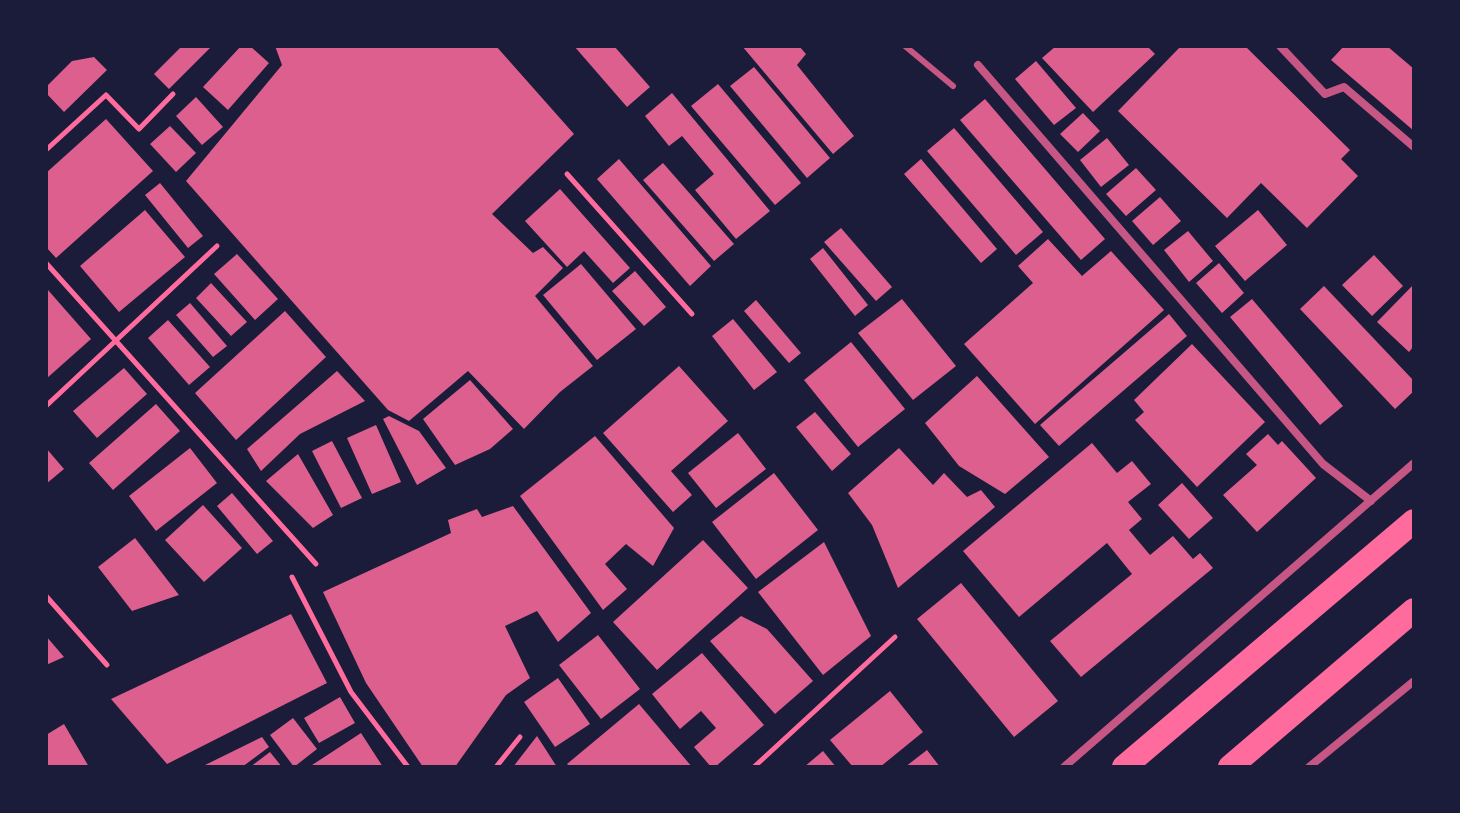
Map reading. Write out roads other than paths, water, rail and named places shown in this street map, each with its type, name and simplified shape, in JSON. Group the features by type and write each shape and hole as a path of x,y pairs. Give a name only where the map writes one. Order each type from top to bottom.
{"highway":[{"path":"1124,767 1414,521"},
{"path":"1230,767 1414,610"}],"street":[{"path":"1280,46 1325,94 1344,87 1414,147"},
{"path":"978,65 1323,464 1371,501"},
{"path":"1064,767 1414,463"},
{"path":"1309,767 1414,681"}],"lane":[{"path":"905,46 953,86"}]}
